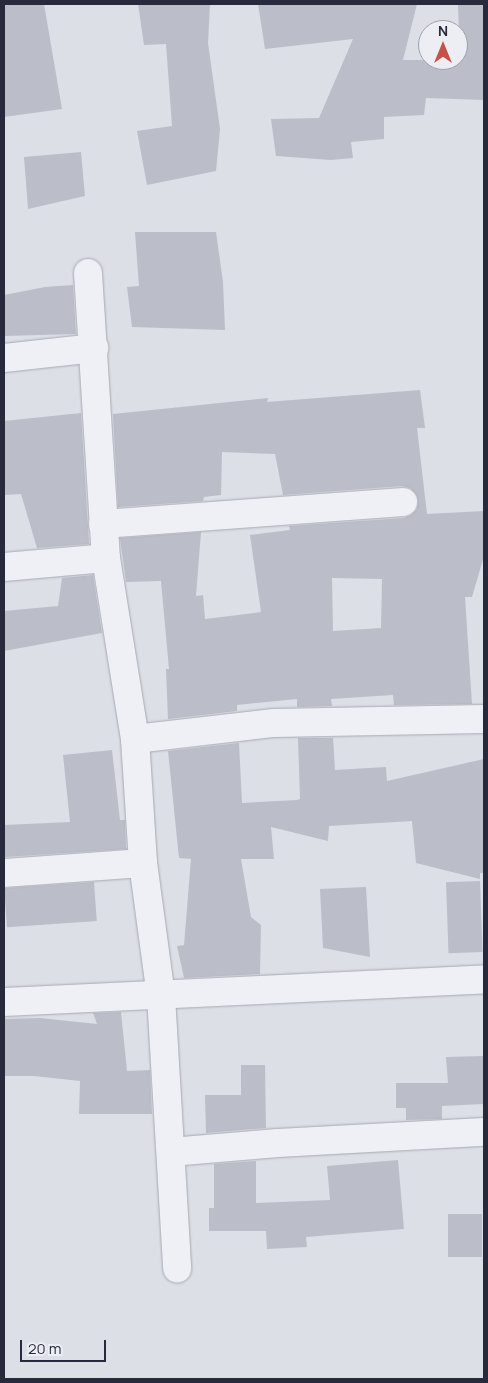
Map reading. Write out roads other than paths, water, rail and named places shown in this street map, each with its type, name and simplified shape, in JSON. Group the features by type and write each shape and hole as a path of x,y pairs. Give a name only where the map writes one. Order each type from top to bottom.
{"street":[{"path":"88,273 106,558 135,739 143,863 162,996 177,1269"},
{"path":"4,358 94,348"},
{"path":"103,524 403,502"},
{"path":"4,567 106,558"},
{"path":"135,739 274,723 484,719"},
{"path":"4,873 143,863"},
{"path":"4,1002 162,996 484,979"},
{"path":"171,1152 484,1132"}]}
